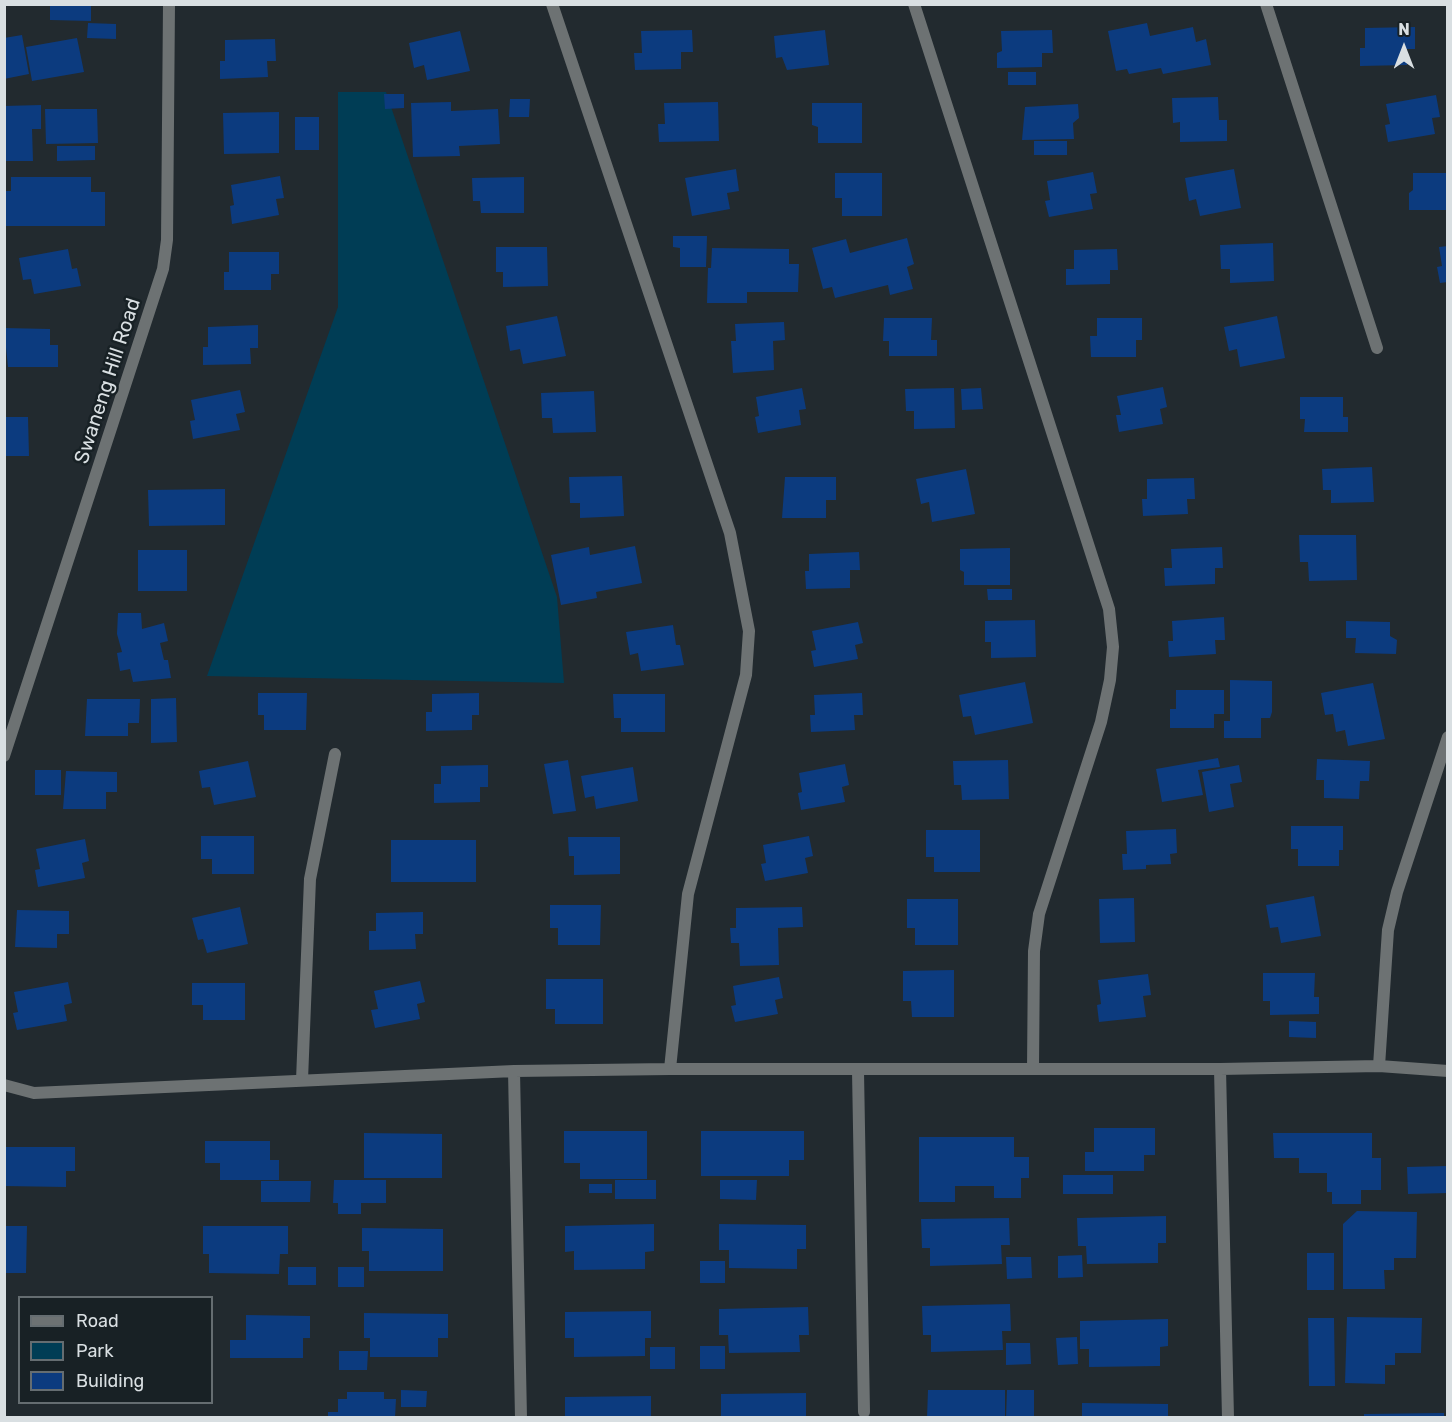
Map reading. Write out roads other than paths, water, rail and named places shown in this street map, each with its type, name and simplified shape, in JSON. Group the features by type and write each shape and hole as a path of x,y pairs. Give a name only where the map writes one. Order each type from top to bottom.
{"street":[{"name":"Swaneng Hill Road","path":"4,756 163,269 167,240 169,4"},
{"path":"552,4 730,533 749,631 746,675 688,894 670,1069"},
{"path":"914,4 1095,561 1110,618 1113,647 1110,680 1101,722 1039,914 1034,951 1033,1069"},
{"path":"1266,4 1377,348"},
{"path":"1379,1066 1388,930 1397,892 1448,736"},
{"path":"302,1080 310,879 335,754"},
{"path":"4,1085 34,1093 514,1071 670,1069 858,1071 1379,1066 1448,1071"},
{"path":"1220,1069 1228,1418"},
{"path":"514,1071 521,1418"},
{"path":"858,1071 864,1412"}]}
